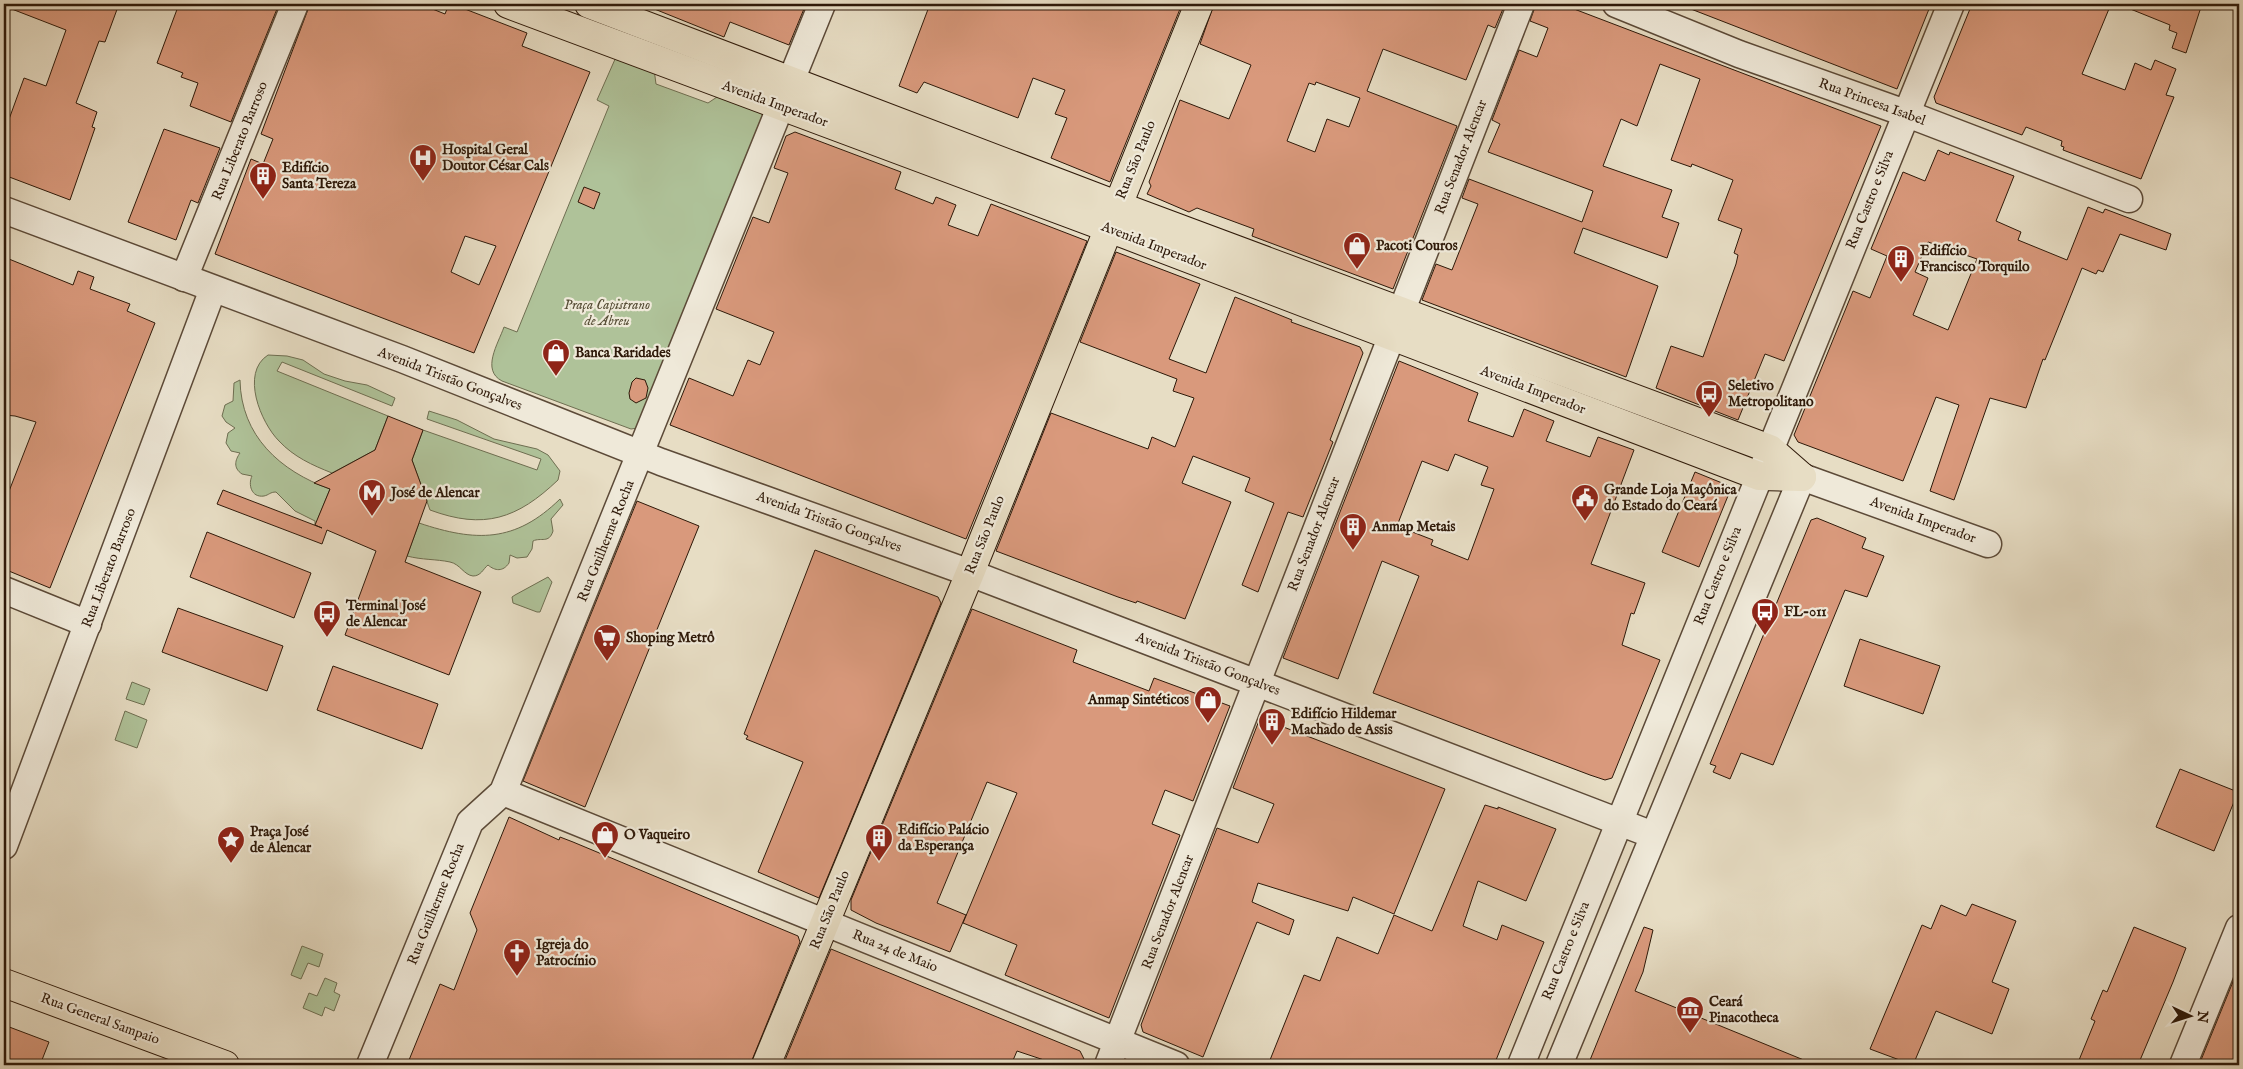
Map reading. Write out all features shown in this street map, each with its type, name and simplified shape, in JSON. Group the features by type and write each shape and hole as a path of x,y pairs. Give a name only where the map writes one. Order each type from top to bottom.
{"main road":[{"name":"Avenida Imperador","path":"508,4 780,106 1113,217 1396,324 1758,476 1802,477"},
{"name":"Avenida Imperador","path":"589,4 791,80 1113,217"},
{"name":"Rua São Paulo","path":"766,1065 970,573 1199,4"},
{"name":"Avenida Imperador","path":"1396,324 1770,449 1802,477"},
{"name":"Rua General Sampaio","path":"4,983 225,1065"}],"street":[{"name":"Rua Liberato Barroso","path":"184,278 296,4"},
{"name":"Rua Guilherme Rocha","path":"370,1065 470,822 503,792 822,4"},
{"name":"Rua Senador Alencar","path":"1113,1053 1521,4"},
{"name":"Rua Princesa Isabel","path":"1616,4 1739,54 1905,113 2129,199"},
{"name":"Rua Castro e Silva","path":"1521,1065 1905,113 1951,4"},
{"name":"Avenida Tristão Gonçalves","path":"4,210 402,359 641,454 970,573 1653,835"},
{"name":"Rua Liberato Barroso","path":"4,846 213,289"},
{"path":"1559,1065 1802,477"},
{"name":"Avenida Imperador","path":"1802,477 1988,544"},
{"path":"4,590 88,624"},
{"name":"Rua 24 de Maio","path":"503,792 825,922 1113,1053 1176,1065"},
{"path":"2183,1065 2239,928"}],"green space":[{"name":"Praça Capistrano de Abreu","path":"616,57 654,69 656,84 708,103 720,95 759,110 764,116 638,428 631,429 502,381 496,376 492,364 495,349 504,327 517,332 609,106 597,100"},
{"path":"268,355 287,356 303,360 324,374 345,381 367,385 395,398 392,406 282,362 277,371 388,416 375,450 332,473 304,460 285,447 272,433 260,411 256,398 255,373 260,363"},
{"path":"240,380 242,400 247,418 267,449 295,472 330,489 315,526 315,521 295,511 276,492 264,496 253,493 250,483 252,476 242,474 237,469 236,461 240,453 231,451 226,443 228,433 235,428 226,422 222,416 225,405 233,401 234,383"},
{"path":"429,411 457,420 494,439 537,449 548,455 560,471 558,480 528,504 514,512 499,517 483,520 467,519 430,510 412,460 423,430 537,470 541,459 427,419"},
{"path":"560,499 563,505 551,519 553,531 551,535 547,539 533,541 532,549 527,557 517,558 510,555 509,563 502,569 496,569 488,565 480,574 473,576 450,562 407,556 419,523 459,533 494,535 511,531 527,524"},
{"path":"548,577 552,582 540,612 513,603 512,597"},
{"path":"132,682 150,689 144,705 126,699"},
{"path":"125,711 147,720 137,748 115,740"},
{"path":"302,946 323,954 319,967 308,963 301,979 291,975"},
{"path":"325,978 337,983 334,992 340,995 334,1011 325,1007 322,1016 303,1008 309,993 317,996"}],"building":[{"path":"4,4 119,4 105,42 99,41 76,103 97,112 92,127 95,128 70,200 4,175 4,133 24,78 46,86 66,30 4,6"},
{"path":"179,4 279,4 231,122 190,106 198,83 181,77 183,73 157,63"},
{"name":"Hospital Geral Doutor César Cals","path":"310,4 420,4 445,14 449,4 452,4 527,33 522,46 590,72 474,353 215,254 251,159 263,164 273,139 261,134","holes":["465,236 496,246 479,285 451,272"]},
{"path":"642,4 806,4 789,45 730,22 724,37"},
{"path":"930,4 1182,4 1110,182 1051,158 1067,118 1055,114 1065,90 1033,78 1018,118 924,82 917,93 899,86"},
{"path":"1214,4 1505,4 1495,28 1488,25 1466,80 1383,49 1367,91 1457,126 1393,289 1252,236 1254,229 1197,208 1189,212 1147,194 1151,186 1149,182 1180,100 1229,119 1251,65 1200,44","holes":["1316,82 1360,98 1349,127 1327,119 1315,152 1287,141 1309,83 1315,85"]},
{"path":"1536,4 1561,4 1881,126 1784,361 1765,354 1738,420 1656,388 1671,346 1703,357 1736,264 1738,255 1734,253 1742,229 1718,220 1733,180 1692,164 1691,167 1671,160 1700,79 1660,64 1637,126 1621,119 1603,166 1672,190 1662,217 1679,223 1667,258 1583,228 1574,253 1658,286 1626,377 1422,300 1436,264 1452,270 1478,204 1462,198 1469,179 1582,222 1593,191 1488,152 1500,124 1492,120 1519,50 1537,57 1548,28 1530,21"},
{"path":"1678,4 1931,4 1897,89"},
{"path":"1972,4 2111,4 2082,74 2125,90 2135,63 2151,70 2155,60 2176,69 2166,95 2174,97 2141,179 2063,150 2064,147 2061,146 2062,141 2026,127 2022,135 1936,103 1934,97"},
{"path":"2118,4 2202,4 2186,53 2172,48 2177,33 2169,30 2170,25"},
{"path":"164,129 220,148 198,203 191,200 176,240 128,222"},
{"path":"795,132 901,172 895,189 933,204 936,197 956,205 948,225 978,236 991,204 1087,241 966,539 670,425 689,378 733,396 748,360 760,365 774,332 716,309 753,217 769,223 788,173 774,168 786,136"},
{"path":"1938,150 1949,155 1950,152 2014,176 1996,221 2021,232 2018,240 2067,260 2088,207 2103,213 2105,209 2171,234 2166,250 2120,234 2103,272 2098,270 2096,274 2082,268 2045,360 2043,359 2026,408 1990,398 1954,500 1930,491 1959,405 1936,397 1903,481 1798,442 1794,435 1853,291 1870,298 1887,256 1871,249 1903,172 1925,181","holes":["1928,242 1977,259 1948,330 1913,315 1928,278 1915,272"]},
{"path":"584,187 600,193 594,209 578,202"},
{"path":"1116,252 1200,284 1169,359 1206,373 1235,297 1292,320 1291,322 1360,347 1363,353 1330,440 1333,442 1303,517 1288,512 1258,592 1242,585 1274,503 1245,491 1250,478 1193,456 1182,483 1231,502 1185,619 1137,601 1136,603 1118,597 996,551 1051,413 1148,449 1152,437 1175,447 1194,398 1173,391 1177,379 1080,342"},
{"path":"4,257 73,285 78,271 94,277 90,289 130,304 127,311 155,323 50,588 4,569 4,504 36,422 4,415"},
{"path":"1399,361 1478,393 1468,421 1513,437 1524,409 1554,421 1546,441 1590,457 1598,437 1634,450 1591,564 1645,583 1634,614 1631,613 1622,645 1660,660 1612,778 1605,780 1590,775 1373,693 1419,576 1382,561 1338,679 1283,658","holes":["1455,454 1488,467 1481,485 1494,489 1468,560 1431,545 1433,540 1397,526 1422,461 1448,471"]},
{"path":"636,378 645,380 648,388 646,398 636,403 630,399 629,393 632,382"},
{"path":"388,416 423,430 412,460 427,501 405,562 481,592 449,675 345,635 376,551 327,530 322,544 217,504 223,490 322,528 315,525 330,489 314,483 375,450"},
{"path":"1695,472 1727,485 1730,491 1699,567 1662,552"},
{"name":"Shoping Metrô","path":"637,501 699,526 585,807 523,781"},
{"path":"1817,518 1866,538 1862,548 1884,556 1867,597 1845,590 1773,765 1741,753 1730,779 1713,772 1716,766 1710,764 1811,520"},
{"path":"207,532 311,573 294,618 190,577"},
{"path":"815,550 938,597 941,603 819,898 758,872 803,762 746,739 748,736 744,734"},
{"path":"178,608 283,646 267,691 162,652"},
{"path":"972,609 1077,650 1073,662 1149,691 1154,678 1230,706 1193,801 1165,790 1152,824 1180,835 1109,1018 1005,975 1017,945 963,923 1017,793 987,782 937,903 966,915 950,952 876,923 851,910 851,900"},
{"path":"1860,639 1940,666 1923,714 1844,686"},
{"path":"333,666 438,704 422,749 317,710"},
{"path":"1260,718 1445,789 1394,914 1353,897 1348,911 1258,883 1252,902 1294,920 1289,935 1257,922 1203,1057 1143,1032 1141,1025 1217,828 1258,843 1274,804 1233,788"},
{"path":"2180,769 2238,792 2214,851 2156,827"},
{"path":"1485,805 1498,809 1498,807 1556,829 1526,901 1478,881 1463,926 1497,940 1502,925 1544,942 1494,1065 1268,1065 1304,975 1320,981 1337,937 1378,954 1394,915 1432,931"},
{"path":"509,817 559,840 560,837 573,842 798,936 800,942 750,1065 407,1065 440,984 454,990 477,930 470,913"},
{"path":"1972,904 2016,921 1992,982 2009,989 1992,1034 1936,1011 1913,1065 1870,1049 1922,925 1931,929 1941,905 1966,916"},
{"name":"Ceará Pinacotheca","path":"1644,927 1653,930 1643,972 1635,991 1816,1065 1588,1065"},
{"path":"2134,927 2186,948 2173,982 2138,1065 2077,1065 2095,1021 2091,1019 2098,1002 2103,990 2107,992"},
{"path":"831,949 1080,1051 1087,1065 1059,1065 1017,1051 1011,1065 783,1065"},
{"path":"2239,967 2239,1065 2199,1065"},
{"path":"4,1025 49,1042 40,1065 4,1065"}],"place":[{"name":"Hospital Geral Doutor César Cals","path":"423,182"},
{"name":"Edifício Santa Tereza","path":"263,200"},
{"name":"Pacoti Couros","path":"1357,270"},
{"name":"Edifício Francisco Torquilo","path":"1901,283"},
{"name":"Banca Raridades","path":"556,377"},
{"name":"Seletivo Metropolitano","path":"1709,418"},
{"name":"José de Alencar","path":"372,517"},
{"name":"Grande Loja Maçônica do Estado do Ceará","path":"1585,522"},
{"name":"Anmap Metais","path":"1353,551"},
{"name":"FL-011","path":"1765,636"},
{"name":"Terminal José de Alencar","path":"327,638"},
{"name":"Shoping Metrô","path":"607,662"},
{"name":"Anmap Sintéticos","path":"1208,724"},
{"name":"Edifício Hildemar Machado de Assis","path":"1272,746"},
{"name":"O Vaqueiro","path":"605,859"},
{"name":"Edifício Palácio da Esperança","path":"879,862"},
{"name":"Praça José de Alencar","path":"231,864"},
{"name":"Igreja do Patrocínio","path":"517,977"},
{"name":"Ceará Pinacotheca","path":"1690,1034"}]}
